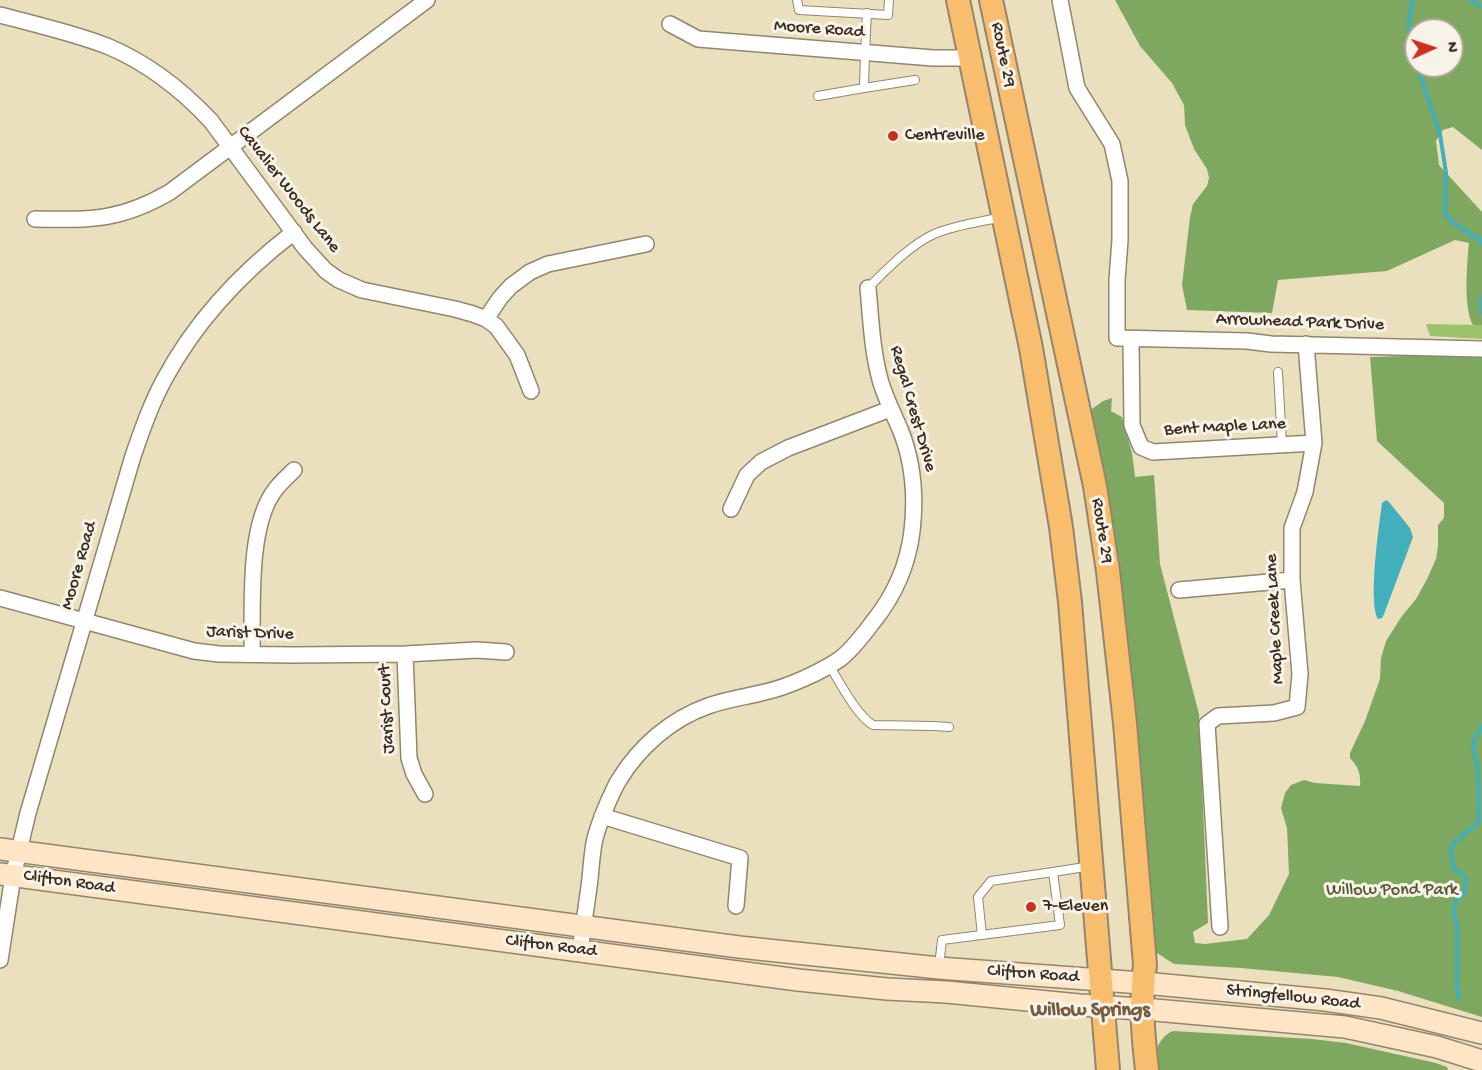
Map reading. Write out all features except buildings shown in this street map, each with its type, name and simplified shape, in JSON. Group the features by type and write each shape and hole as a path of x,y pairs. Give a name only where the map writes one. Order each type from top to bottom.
{"main road":[{"name":"Route 29","path":"958,0 1033,359 1061,527 1070,602 1108,1070"},
{"name":"Route 29","path":"993,5 1095,486 1106,561 1125,723 1145,965 1142,984 1142,1028 1147,1070"},
{"name":"Clifton Road","path":"9,850 739,947 939,968 1101,980"},
{"name":"Clifton Road","path":"6,875 798,980 1103,1006"},
{"name":"Stringfellow Road","path":"1101,980 1325,1000 1381,1008 1482,1033"},
{"name":"Stringfellow Road","path":"1103,1006 1345,1027 1437,1047 1482,1061"}],"street":[{"path":"35,219 93,219 116,216 170,192 427,0"},
{"name":"Bent Maple Lane","path":"1060,0 1077,88 1112,144 1120,181 1117,280 1132,424 1141,447 1153,452 1314,443"},
{"name":"Cavalier Woods Lane","path":"0,15 106,46 137,61 173,85 212,121 305,248 326,271 339,280 362,290 455,309 486,320 495,326 518,355 531,391"},
{"name":"Moore Road","path":"670,24 698,39 933,58 970,58"},
{"name":"Moore Road","path":"0,960 9,850 28,813 133,456 147,416 165,379 191,338 220,301 270,251 294,232"},
{"path":"486,320 500,298 511,286 530,272 548,264 646,244"},
{"name":"Regal Crest Drive","path":"580,951 594,843 602,816 618,781 640,752 680,719 708,706 766,692 806,678 840,658 860,639 881,612 896,587 906,561 912,534 914,507 912,482 908,455 880,381 873,342 868,288"},
{"name":"Arrowhead Park Drive","path":"1124,338 1482,349"},
{"name":"Maple Creek Lane","path":"1220,927 1207,724 1218,716 1274,713 1297,707 1300,674 1292,580 1292,528 1305,492 1314,443 1306,344"},
{"path":"731,509 747,475 760,462 788,448 890,409"},
{"path":"252,654 254,560 260,524 274,491 294,470"},
{"path":"1179,590 1292,580"},
{"name":"Jarist Drive","path":"0,598 194,651 219,654 405,654 477,650 506,652"},
{"name":"Jarist Court","path":"405,654 409,758 414,774 425,794"},
{"path":"602,816 740,858 736,906"}],"lane":[{"path":"797,0 799,10 888,15 889,0"},
{"path":"864,88 867,14"},
{"path":"818,96 915,80"},
{"path":"868,288 896,262 936,233 1004,217"},
{"path":"1278,372 1282,444"},
{"path":"829,665 861,716 873,725 949,728"},
{"path":"982,935 978,897 991,881 1092,866"},
{"path":"939,968 942,940 1060,925 1053,872"}],"green space":[{"path":"1115,0 1482,0 1482,150 1453,127 1443,130 1436,141 1439,165 1482,212 1482,325 1473,325 1468,308 1466,285 1469,243 1455,240 1387,271 1278,280 1272,313 1187,310 1182,285 1190,217 1193,204 1207,186 1209,178 1207,169 1194,149 1185,125 1184,105 1172,83 1140,46"},
{"path":"1426,324 1482,325 1482,339 1430,336"},
{"name":"Willow Pond Park","path":"1482,355 1482,1017 1398,991 1338,977 1174,964 1157,953 1146,939 1088,412 1103,401 1112,398 1111,411 1122,417 1132,453 1135,477 1154,475 1160,564 1199,714 1208,923 1193,932 1195,943 1247,939 1269,915 1289,874 1287,828 1281,808 1285,793 1291,785 1304,780 1315,783 1360,786 1357,767 1350,758 1350,753 1365,721 1380,679 1381,658 1386,641 1416,599 1436,559 1438,525 1444,518 1444,503 1377,441 1370,357"},
{"path":"1173,1031 1346,1043 1436,1063 1447,1067 1448,1070 1152,1070 1160,1042"}],"water":[{"path":"1386,500 1410,528 1413,537 1384,614 1378,619 1374,597 1375,563 1382,503"}],"waterway":[{"path":"1409,18 1412,0"},
{"path":"1471,0 1482,7"},
{"path":"1421,78 1440,134 1446,173 1445,214 1454,223 1480,240 1482,244"},
{"path":"1482,297 1482,313"},
{"path":"1459,999 1457,923 1453,913 1456,901 1464,894 1466,879 1460,872 1453,869 1451,848 1455,841 1477,825 1478,782 1473,748 1482,726"}],"place":[{"name":"Centreville","path":"893,136"},
{"name":"7-Eleven","path":"1031,907"}],"district":[{"name":"Willow Springs","path":"1090,1012"}]}
